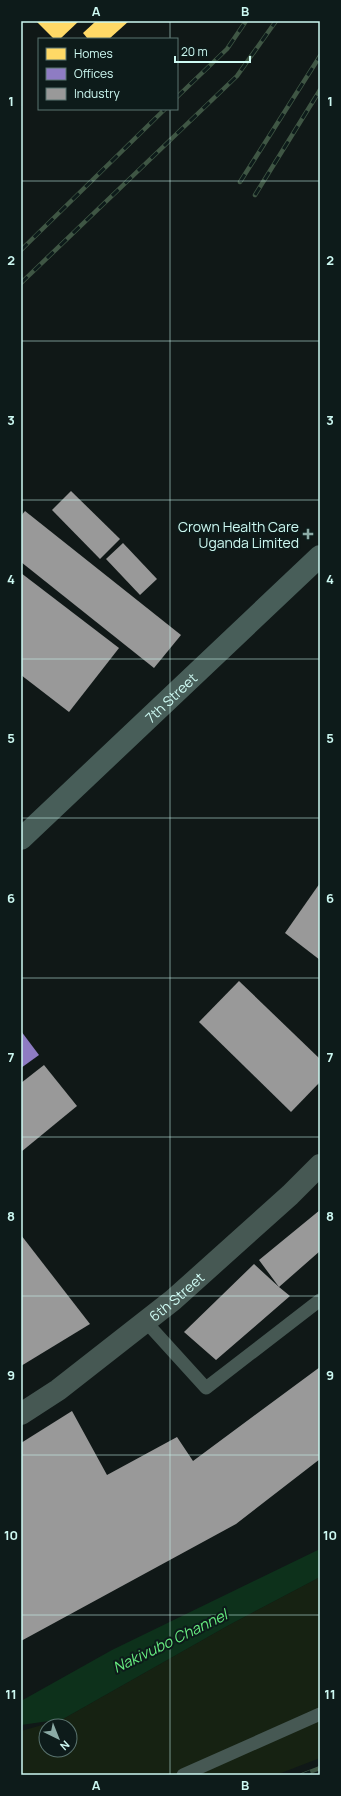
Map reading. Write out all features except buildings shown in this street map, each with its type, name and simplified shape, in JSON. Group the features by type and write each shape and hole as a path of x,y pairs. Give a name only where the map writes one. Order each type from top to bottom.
{"street":[{"name":"7th Street","path":"21,839 320,556"},
{"name":"6th Street","path":"21,1414 58,1390 173,1300 284,1200 320,1165"}],"lane":[{"path":"146,1322 206,1388 320,1300"},
{"path":"183,1775 320,1714"}],"shaded area":[{"path":"320,1577 320,1758 276,1775 21,1775 21,1731 38,1726 38,1758 78,1758 78,1718 65,1718 229,1625"}],"water":[{"name":"Nakivubo Channel","path":"320,1549 320,1577 229,1625 65,1718 38,1718 38,1723 21,1725 21,1701 112,1650"}],"railway":[{"path":"178,96 227,49 246,21"},
{"path":"21,283 237,76 276,21"},
{"path":"240,182 320,56"},
{"path":"255,195 320,90"},
{"path":"21,250 164,110"},
{"path":"302,1775 320,1768"}],"place":[{"name":"Crown Health Care Uganda Limited","path":"308,534"}]}
